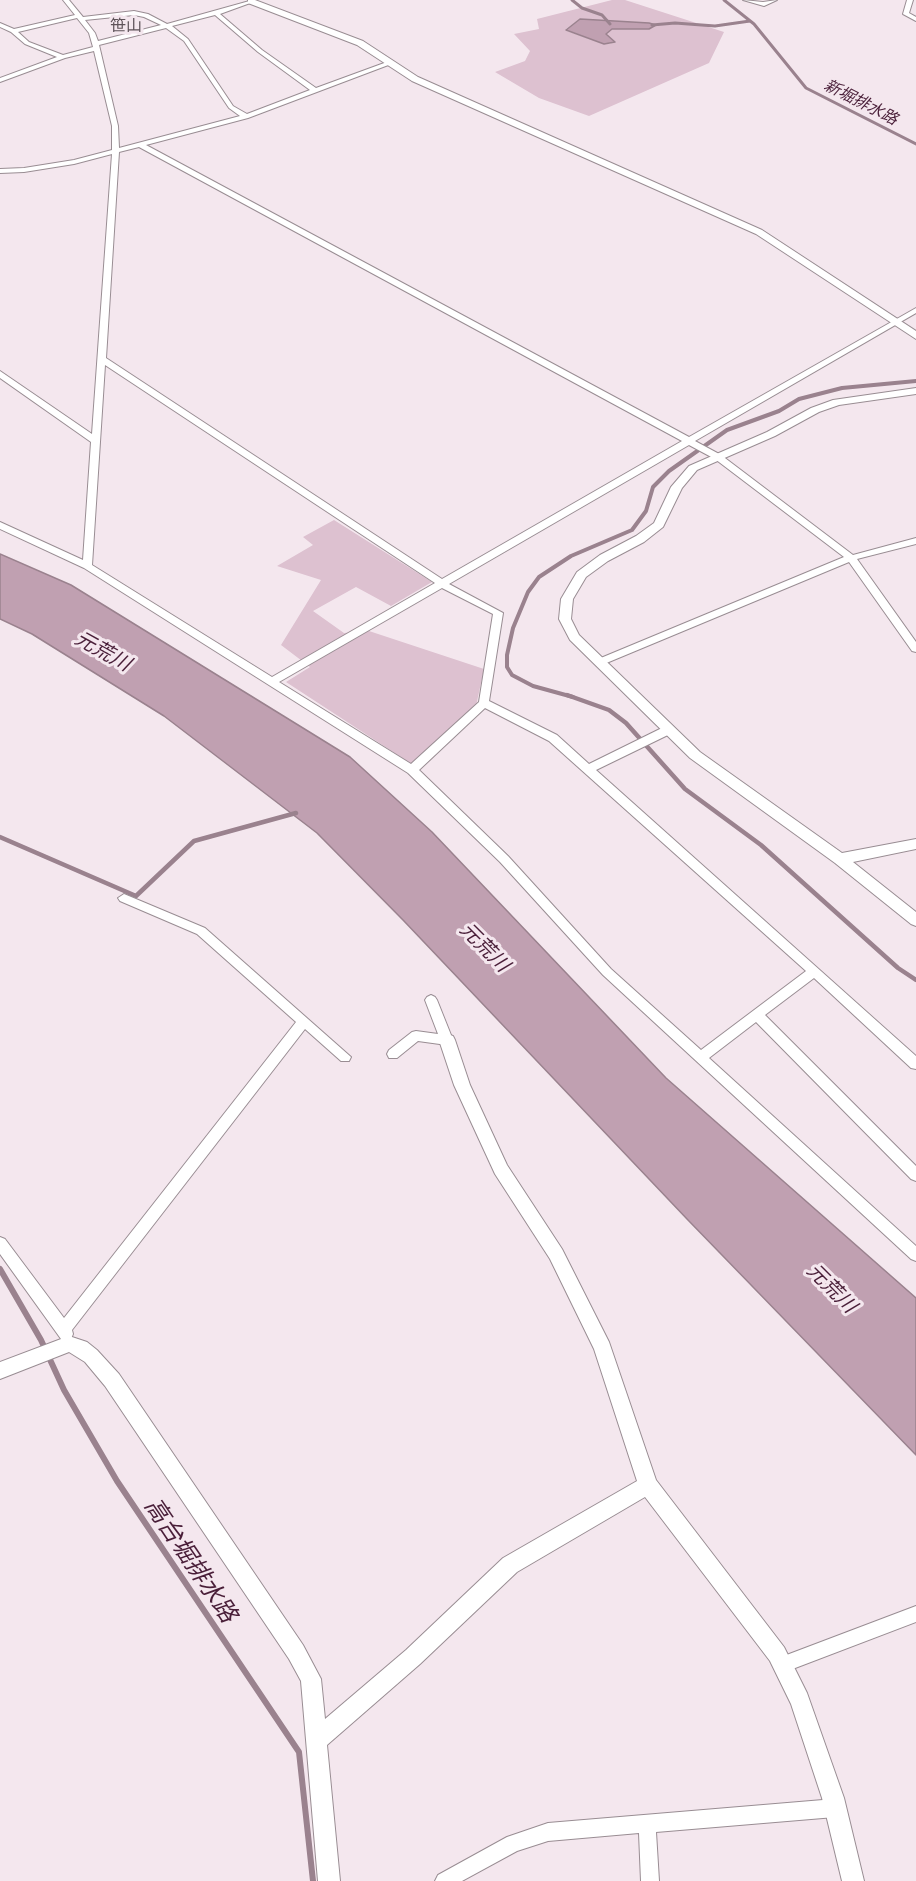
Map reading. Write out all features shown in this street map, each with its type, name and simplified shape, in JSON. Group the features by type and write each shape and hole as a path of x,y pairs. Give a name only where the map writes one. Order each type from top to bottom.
{"street":[{"path":"66,0 92,33 97,46 116,126 117,151 87,566"},
{"path":"746,0 769,4 774,0"},
{"path":"909,0 906,14 916,19"},
{"path":"0,81 97,46 216,13 250,1 360,43 415,79 759,232 893,323 916,336"},
{"path":"13,31 80,17 134,13 147,15 186,40 231,107 246,117"},
{"path":"216,13 260,51 314,90"},
{"path":"0,25 13,31 27,43 63,57"},
{"path":"0,171 65,164 246,117 389,63"},
{"path":"140,145 718,458 851,558 916,649"},
{"path":"273,681 916,310"},
{"path":"103,360 443,583 498,613 484,703 412,770"},
{"path":"0,374 96,441"},
{"path":"916,391 837,402 815,410 693,468 677,488 659,525 640,539 604,558 582,575 567,599 565,619 574,637 695,755 840,859 916,920"},
{"path":"0,525 87,566 412,770 504,859 607,972 916,1256"},
{"path":"600,662 851,558 916,541"},
{"path":"484,703 553,738 916,1064"},
{"path":"589,769 668,730"},
{"path":"840,859 916,844"},
{"path":"124,898 201,931 345,1057"},
{"path":"700,1058 814,971"},
{"path":"431,1000 462,1085 501,1169 556,1254 603,1348 648,1485 777,1654 800,1700 835,1808 853,1881"},
{"path":"757,1015 916,1175"},
{"path":"0,1371 66,1336 304,1021"},
{"path":"393,1053 416,1036 447,1040"},
{"path":"0,1243 66,1336 112,1380 296,1652 311,1679 329,1881"},
{"path":"317,1740 413,1657 510,1565 648,1485"},
{"path":"782,1665 916,1614"},
{"path":"444,1881 513,1843 548,1832 835,1808"},
{"path":"647,1824 650,1881"}],"shaded area":[{"path":"612,0 625,0 724,32 709,63 589,116 539,98 495,72 525,61 530,51 514,34 539,29 537,19","holes":["580,19 654,24 649,29 612,29 606,34 613,43 604,44 566,29"]},
{"path":"334,520 432,582 391,606 356,587 313,611 344,633 369,631 484,669 476,706 413,765 286,682 310,667 281,645 321,580 277,566 313,545 303,537"}],"water":[{"path":"580,19 656,25 649,29 612,29 606,34 615,42 604,44 566,30"},
{"name":"元荒川","path":"0,554 71,585 350,757 432,832 666,1078 916,1298 916,1455 317,833 164,716 32,634 0,619"}],"waterway":[{"path":"572,0 582,8 602,15 610,24"},
{"name":"新堀排水路","path":"724,0 754,24 806,88 916,144"},
{"path":"652,25 675,23 715,26 750,21"},
{"path":"571,697 533,686 512,675 507,667 507,655 513,628 528,592 539,577 571,556 632,530 646,511 653,487 669,471 727,430 779,411 799,399 842,388 916,381"},
{"path":"567,695 571,697"},
{"path":"571,697 609,710 626,723 685,789 761,845 898,968 916,980"},
{"path":"0,837 136,896 194,841 296,813"},
{"name":"高台堀排水路","path":"0,1269 41,1340 64,1390 117,1481 299,1752 313,1881"}],"district":[{"name":"笹山","path":"126,26"}]}
